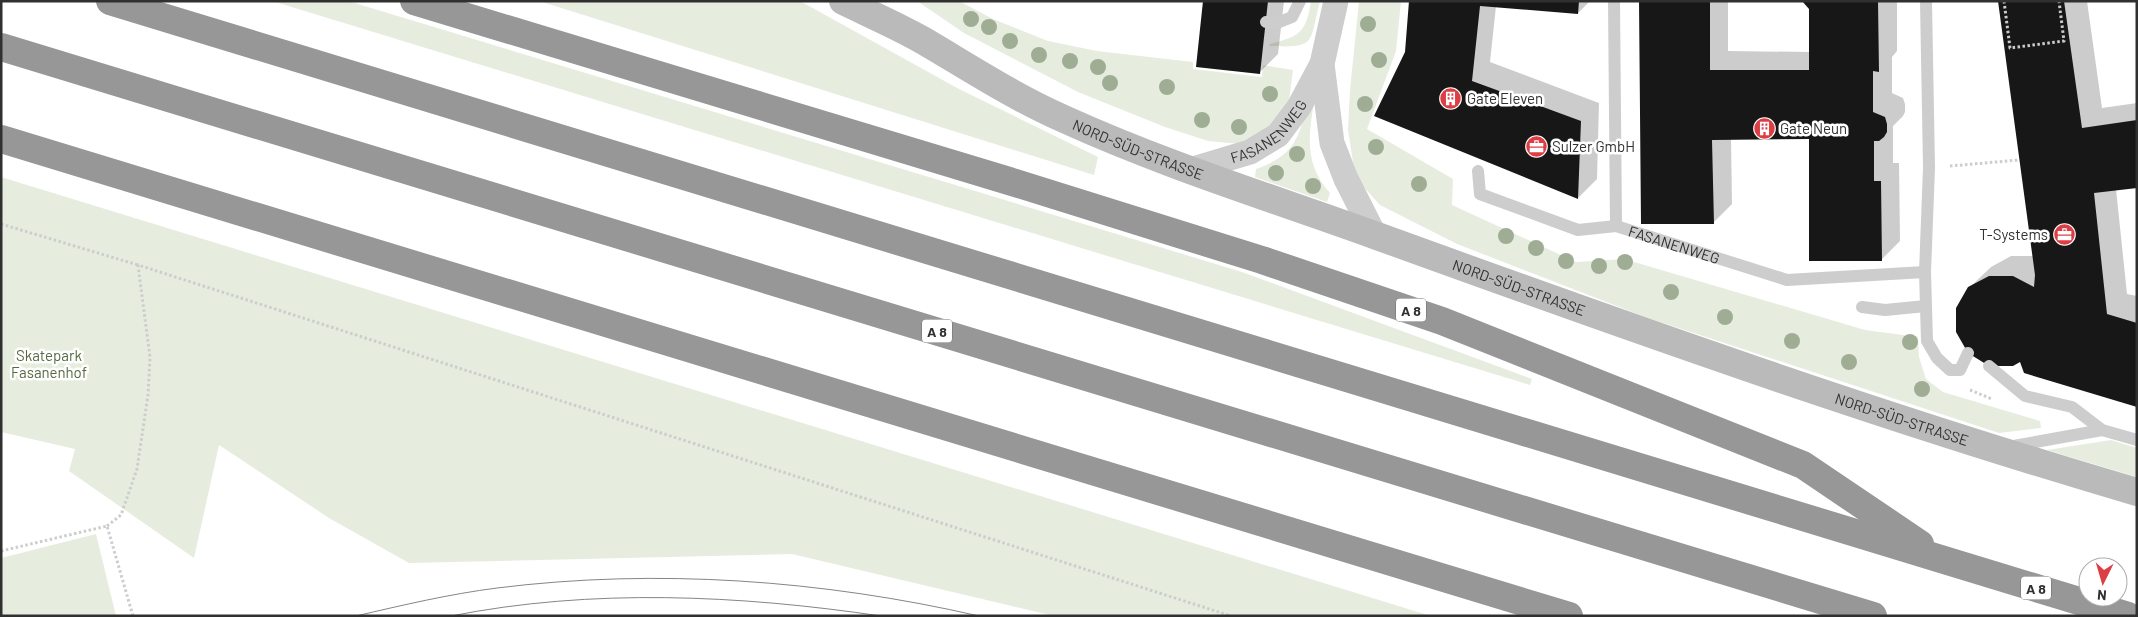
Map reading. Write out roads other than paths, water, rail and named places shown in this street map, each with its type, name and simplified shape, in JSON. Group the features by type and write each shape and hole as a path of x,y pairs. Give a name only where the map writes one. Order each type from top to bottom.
{"highway":[{"name":"A 8","path":"110,1 2128,616"},
{"name":"A 8","path":"414,1 1018,184 1262,260 1442,321 1803,466 1944,560"},
{"name":"A 8","path":"1,46 1873,616"},
{"path":"1,139 1569,616"}],"main road":[{"name":"NORD-SÜD-STRASSE","path":"842,1 921,39 999,88 1064,120 1190,170 1622,325 1995,450 2137,492"},
{"name":"NORD-SÜD-STRASSE","path":"883,1 921,39"}],"street":[{"name":"FASANENWEG","path":"1190,170 1250,152 1278,135 1298,108 1322,64 1336,1"},
{"name":"FASANENWEG","path":"1322,64 1332,143 1346,179 1376,236"}],"lane":[{"path":"1266,22 1277,22 1292,17 1300,1"},
{"name":"FASANENWEG","path":"1614,1 1616,226 1787,280 1925,272"},
{"path":"1926,1 1929,168 1925,272 1927,341 1937,358 1950,370 1960,370 1968,353"},
{"path":"1478,171 1480,194 1578,230 1616,226"},
{"path":"1862,307 1885,310 1926,306"},
{"path":"1989,366 2025,396 2072,407 2102,430 2137,440"},
{"path":"1995,450 2102,430"}],"tram line":[{"path":"356,616 479,590 557,582 618,579 739,581 800,586 920,604 979,616"},
{"path":"451,616 504,607 612,598 720,599 774,603 881,616"}],"place":[{"name":"Gate Eleven","path":"1451,98"},
{"name":"Gate Neun","path":"1764,128"},
{"name":"Sulzer GmbH","path":"1536,146"},
{"name":"T-Systems","path":"2064,234"}],"park label":[{"name":"Skatepark Fasanenhof","path":"49,364"}]}
